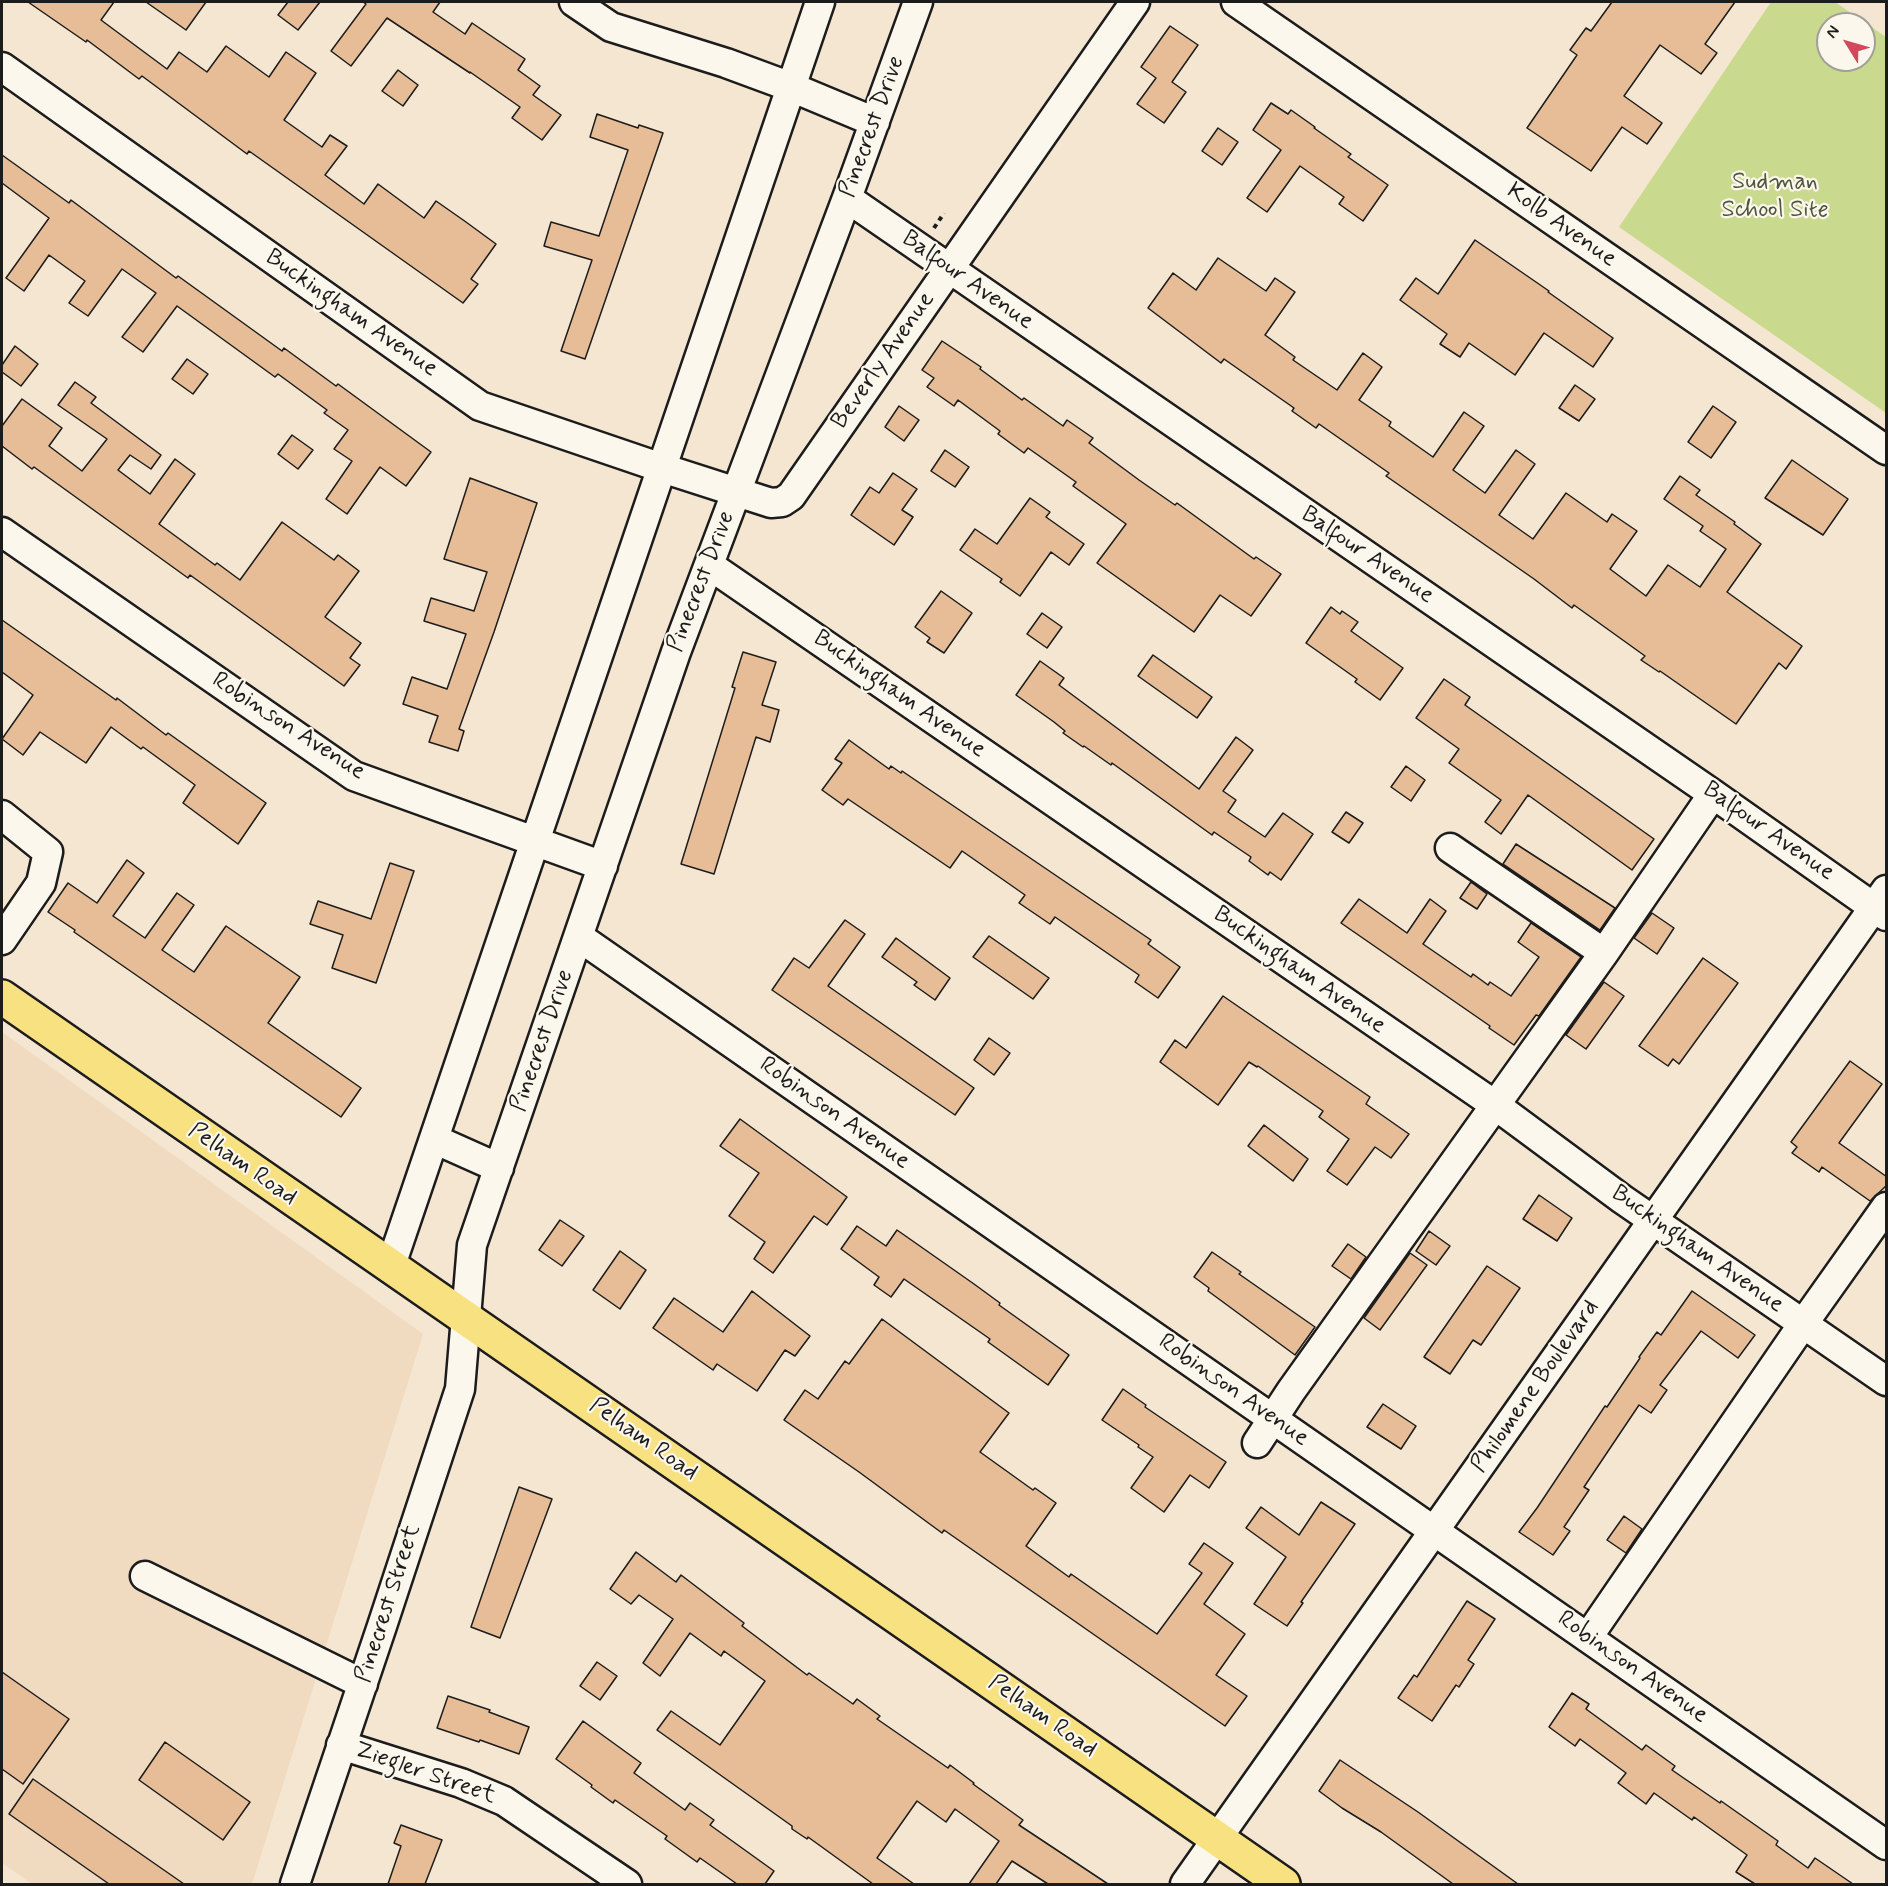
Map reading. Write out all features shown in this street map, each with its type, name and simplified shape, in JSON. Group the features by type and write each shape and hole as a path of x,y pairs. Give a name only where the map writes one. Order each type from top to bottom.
{"main road":[{"name":"Pelham Road","path":"2,997 465,1320 496,1339 1283,1884"}],"street":[{"path":"574,2 611,27 726,63 875,122"},
{"path":"390,1268 820,2"},
{"name":"Pinecrest Drive","path":"465,1320 472,1245 676,652 847,198 918,2"},
{"name":"Beverly Avenue","path":"736,493 771,503 782,502 791,496 1135,2"},
{"name":"Kolb Avenue","path":"1236,2 1887,450"},
{"name":"Buckingham Avenue","path":"2,67 480,406 736,493"},
{"name":"Balfour Avenue","path":"847,198 1713,794 1883,904"},
{"name":"Robinson Avenue","path":"2,532 354,776 603,866"},
{"name":"Buckingham Avenue","path":"709,565 1495,1105 1653,1220 1887,1381"},
{"path":"1257,1443 1604,953 1713,794"},
{"path":"2,815 48,852 41,883 2,940"},
{"path":"1450,848 1604,953"},
{"name":"Philomene Boulevard","path":"1185,1884 1653,1220 1883,904"},
{"name":"Robinson Avenue","path":"579,937 1887,1845"},
{"path":"434,1139 500,1168"},
{"path":"1587,1637 1803,1324 1887,1207"},
{"name":"Pinecrest Street","path":"294,1884 363,1684 460,1389 465,1320"},
{"path":"144,1576 363,1684"},
{"name":"Ziegler Street","path":"341,1745 461,1783 504,1801 627,1884"}],"path":[{"path":"934,228 944,213"}],"shaded area":[{"path":"2,1032 423,1334 252,1884 32,1884 2,1863"}],"green space":[{"name":"Sudman School Site","path":"1771,2 1835,2 1850,12 1816,12 1816,72 1876,72 1876,30 1886,37 1886,413 1619,227"}],"building":[{"path":"28,2 114,2 101,20 167,69 179,52 207,72 226,46 269,77 286,52 316,73 284,120 322,147 330,135 347,146 325,175 364,204 378,184 424,218 436,201 466,222 496,244 471,279 478,284 463,303 249,151 247,154 142,76 139,79 87,40 86,42"},
{"path":"146,2 206,2 186,30"},
{"path":"288,2 320,2 298,30 278,15"},
{"path":"363,2 440,2 433,12 465,34 472,23 525,59 518,70 540,86 533,95 561,115 542,140 512,118 520,107 387,18 351,66 331,51 366,4"},
{"path":"1612,2 1735,2 1705,44 1717,53 1701,74 1660,45 1624,96 1662,123 1647,144 1622,127 1591,171 1527,128 1577,55 1570,50 1586,28 1591,31"},
{"path":"1170,26 1198,45 1172,82 1186,92 1164,123 1137,104 1156,78 1141,67"},
{"path":"398,70 418,85 403,106 382,91"},
{"path":"1271,103 1288,114 1291,110 1351,154 1348,157 1388,185 1363,221 1339,204 1344,197 1300,166 1267,212 1247,198 1281,150 1253,130"},
{"path":"597,114 638,128 639,125 663,133 585,359 561,351 592,260 544,246 551,222 599,236 628,150 590,137"},
{"path":"1218,128 1238,142 1222,165 1202,151"},
{"path":"2,155 69,203 71,200 176,278 178,276 282,351 284,348 336,386 338,384 431,452 406,486 380,467 347,514 326,499 352,461 334,449 348,430 324,413 327,410 278,374 275,377 177,306 143,352 122,337 156,293 122,269 88,316 69,303 85,281 49,255 24,291 6,278 49,218 2,183"},
{"path":"1475,240 1613,338 1593,367 1544,333 1515,375 1469,343 1460,357 1440,344 1447,334 1400,300 1416,278 1438,294"},
{"path":"1218,258 1266,291 1275,278 1295,292 1265,335 1295,357 1293,360 1337,390 1363,353 1382,367 1359,400 1391,422 1389,426 1433,457 1464,412 1484,426 1453,470 1485,493 1516,450 1535,464 1499,515 1533,539 1566,493 1607,522 1612,514 1637,531 1610,569 1646,596 1668,565 1700,587 1726,549 1700,531 1703,526 1664,499 1680,476 1700,490 1696,495 1735,522 1734,524 1761,544 1727,592 1802,646 1786,669 1779,663 1736,724 1641,660 1645,656 1574,605 1572,608 1386,476 1389,473 1319,424 1316,428 1292,411 1294,408 1224,359 1221,363 1148,308 1173,273 1196,290"},
{"path":"942,341 981,367 980,369 1022,400 1024,398 1063,426 1067,420 1093,438 1089,443 1139,480 1175,505 1177,503 1254,559 1256,557 1281,574 1251,616 1220,595 1194,632 1097,563 1126,524 1073,486 1076,482 1028,448 1024,453 998,434 1000,431 958,400 954,406 927,387 934,378 922,370"},
{"path":"15,346 38,364 21,386 2,372 2,365"},
{"path":"187,359 208,374 193,394 172,379"},
{"path":"75,382 96,397 91,403 161,455 151,469 130,455 118,470 150,494 175,459 195,474 159,524 215,565 217,563 240,580 282,522 334,560 338,555 359,571 325,617 361,643 350,658 360,665 344,686 190,575 188,578 2,446 2,426 22,399 62,428 49,446 82,471 107,439 58,405"},
{"path":"1575,385 1595,399 1579,421 1559,408"},
{"path":"899,406 919,420 904,441 885,427"},
{"path":"1713,406 1736,422 1711,458 1688,442"},
{"path":"292,435 313,450 298,469 278,454"},
{"path":"945,450 969,467 955,487 931,471"},
{"path":"1792,460 1848,499 1823,535 1765,498"},
{"path":"893,473 917,489 902,510 913,517 894,545 851,515 870,487 879,493"},
{"path":"470,478 537,503 459,729 464,731 458,751 429,742 438,716 403,704 412,677 447,689 466,634 424,621 431,598 474,611 487,572 444,559"},
{"path":"1030,498 1050,512 1046,517 1084,544 1069,565 1051,552 1020,596 1000,582 1002,579 960,550 975,529 997,544"},
{"path":"941,591 972,613 944,653 927,642 930,638 915,627"},
{"path":"1331,607 1340,614 1342,611 1358,622 1351,631 1403,668 1380,700 1355,682 1357,679 1306,643"},
{"path":"1042,613 1062,627 1047,648 1027,634"},
{"path":"2,620 266,803 238,844 183,803 195,785 111,727 86,763 40,732 23,755 2,739 33,695 2,672"},
{"path":"743,652 776,662 762,705 779,710 770,742 756,737 714,874 681,864 735,688 732,687"},
{"path":"1153,655 1212,697 1197,718 1138,676"},
{"path":"1040,661 1064,678 1059,685 1199,789 1236,737 1253,750 1223,791 1236,800 1228,812 1265,837 1283,813 1313,834 1281,880 1270,872 1268,875 1249,861 1251,857 1214,832 1212,835 1112,763 1111,765 1083,747 1063,733 1065,731 1054,722 1016,695"},
{"path":"1444,679 1470,697 1465,705 1654,839 1632,870 1528,795 1501,834 1485,822 1501,800 1449,763 1459,749 1416,718"},
{"path":"849,740 889,769 891,766 901,773 902,771 1151,940 1148,944 1180,967 1158,998 1135,982 1139,975 1055,917 1050,924 1019,903 1025,895 962,851 950,868 848,799 843,805 822,790 842,763 835,759"},
{"path":"1406,766 1425,780 1411,801 1391,787"},
{"path":"1346,812 1363,823 1349,843 1332,832"},
{"path":"1516,844 1615,908 1600,930 1503,864"},
{"path":"127,860 144,873 113,916 145,938 177,893 194,905 162,950 194,972 226,926 300,977 268,1023 361,1088 341,1117 48,912 68,883 97,903"},
{"path":"390,863 414,871 376,983 332,968 343,935 310,924 318,901 371,919"},
{"path":"1471,882 1487,894 1477,909 1460,898"},
{"path":"1359,899 1407,933 1430,899 1446,911 1423,944 1471,977 1473,974 1488,985 1490,982 1511,996 1539,957 1518,942 1531,923 1581,957 1539,1016 1536,1015 1514,1045 1341,923"},
{"path":"1652,913 1674,928 1657,954 1634,938"},
{"path":"845,920 865,934 828,986 974,1088 955,1115 772,990 794,958 809,968"},
{"path":"989,936 1049,978 1033,999 973,957"},
{"path":"896,938 950,978 935,1000 914,985 917,982 882,957"},
{"path":"1703,958 1738,983 1679,1064 1673,1059 1668,1066 1639,1046"},
{"path":"1604,982 1624,996 1586,1049 1566,1035"},
{"path":"1223,996 1370,1097 1366,1104 1409,1134 1391,1158 1375,1147 1347,1185 1327,1171 1349,1139 1319,1117 1323,1111 1258,1066 1249,1062 1218,1105 1160,1062 1175,1040 1186,1048"},
{"path":"989,1038 1010,1053 994,1075 974,1060"},
{"path":"1850,1061 1882,1084 1839,1143 1887,1177 1887,1185 1870,1201 1822,1167 1819,1172 1792,1153 1797,1147 1791,1142"},
{"path":"740,1119 847,1197 827,1225 814,1216 773,1273 754,1259 765,1242 729,1216 759,1173 720,1146"},
{"path":"1264,1125 1308,1159 1293,1181 1248,1146"},
{"path":"1539,1195 1572,1218 1557,1241 1523,1219"},
{"path":"560,1220 584,1236 562,1266 539,1250"},
{"path":"857,1226 886,1246 897,1230 1069,1355 1048,1385 988,1342 990,1339 904,1279 891,1297 874,1285 879,1277 841,1249"},
{"path":"1429,1231 1450,1246 1436,1265 1416,1251"},
{"path":"1348,1244 1366,1257 1351,1279 1332,1266"},
{"path":"620,1251 646,1270 620,1309 593,1290"},
{"path":"1212,1252 1241,1272 1239,1274 1315,1327 1295,1355 1208,1291 1209,1288 1194,1277"},
{"path":"1410,1253 1427,1265 1380,1330 1364,1318"},
{"path":"1487,1266 1520,1288 1481,1345 1473,1340 1450,1374 1424,1357"},
{"path":"752,1291 810,1336 795,1356 785,1350 757,1391 717,1364 713,1370 653,1328 674,1298 723,1332"},
{"path":"1692,1291 1755,1335 1738,1358 1701,1331 1660,1385 1667,1390 1651,1413 1639,1405 1584,1487 1589,1490 1564,1527 1570,1531 1553,1555 1519,1532 1605,1406 1607,1407 1639,1357 1657,1332 1661,1335"},
{"path":"882,1319 1009,1413 980,1452 1033,1490 1035,1488 1056,1503 1026,1546 1069,1577 1071,1574 1157,1634 1202,1573 1189,1564 1204,1543 1233,1563 1204,1604 1245,1634 1216,1675 1247,1696 1225,1726 944,1530 942,1533 784,1420 805,1390 818,1399 845,1361 849,1364"},
{"path":"1123,1389 1146,1405 1145,1407 1226,1462 1209,1488 1190,1475 1164,1512 1131,1488 1153,1457 1102,1420"},
{"path":"1383,1404 1416,1426 1401,1449 1367,1427"},
{"path":"519,1487 552,1499 500,1638 471,1627"},
{"path":"1321,1502 1355,1524 1287,1626 1254,1604 1286,1557 1246,1528 1261,1507 1299,1535"},
{"path":"1624,1516 1642,1529 1626,1553 1607,1540"},
{"path":"636,1552 676,1582 681,1575 744,1623 742,1626 807,1675 809,1673 853,1704 857,1699 880,1716 877,1719 948,1768 950,1765 1023,1820 1019,1825 1108,1884 1048,1884 1012,1861 996,1884 969,1884 999,1841 955,1809 946,1822 917,1801 877,1858 914,1884 873,1884 808,1837 807,1839 792,1829 792,1826 657,1730 671,1711 720,1745 765,1681 724,1651 721,1656 690,1633 660,1676 643,1663 673,1619 639,1595 631,1604 610,1589"},
{"path":"1467,1601 1495,1619 1468,1660 1474,1664 1459,1687 1456,1685 1432,1721 1398,1698 1414,1675 1417,1677"},
{"path":"597,1662 617,1676 600,1700 580,1686"},
{"path":"2,1672 69,1719 23,1784 2,1769"},
{"path":"1572,1693 1589,1704 1586,1709 1642,1750 1646,1745 1675,1766 1672,1770 1778,1841 1776,1845 1808,1868 1815,1858 1853,1884 1755,1884 1736,1872 1747,1855 1694,1817 1692,1820 1654,1793 1646,1804 1618,1783 1626,1773 1580,1739 1575,1746 1549,1727"},
{"path":"448,1696 490,1710 489,1712 529,1727 519,1754 437,1728"},
{"path":"583,1721 641,1763 634,1773 685,1810 690,1803 714,1820 710,1825 774,1871 765,1884 737,1884 700,1858 697,1862 665,1839 667,1836 615,1800 613,1803 556,1759"},
{"path":"165,1742 250,1802 223,1840 139,1780"},
{"path":"1340,1760 1418,1812 1518,1884 1453,1884 1381,1832 1342,1808 1319,1791"},
{"path":"33,1779 184,1884 109,1884 9,1814"},
{"path":"401,1825 442,1840 425,1884 388,1884 401,1846 394,1843"}]}
